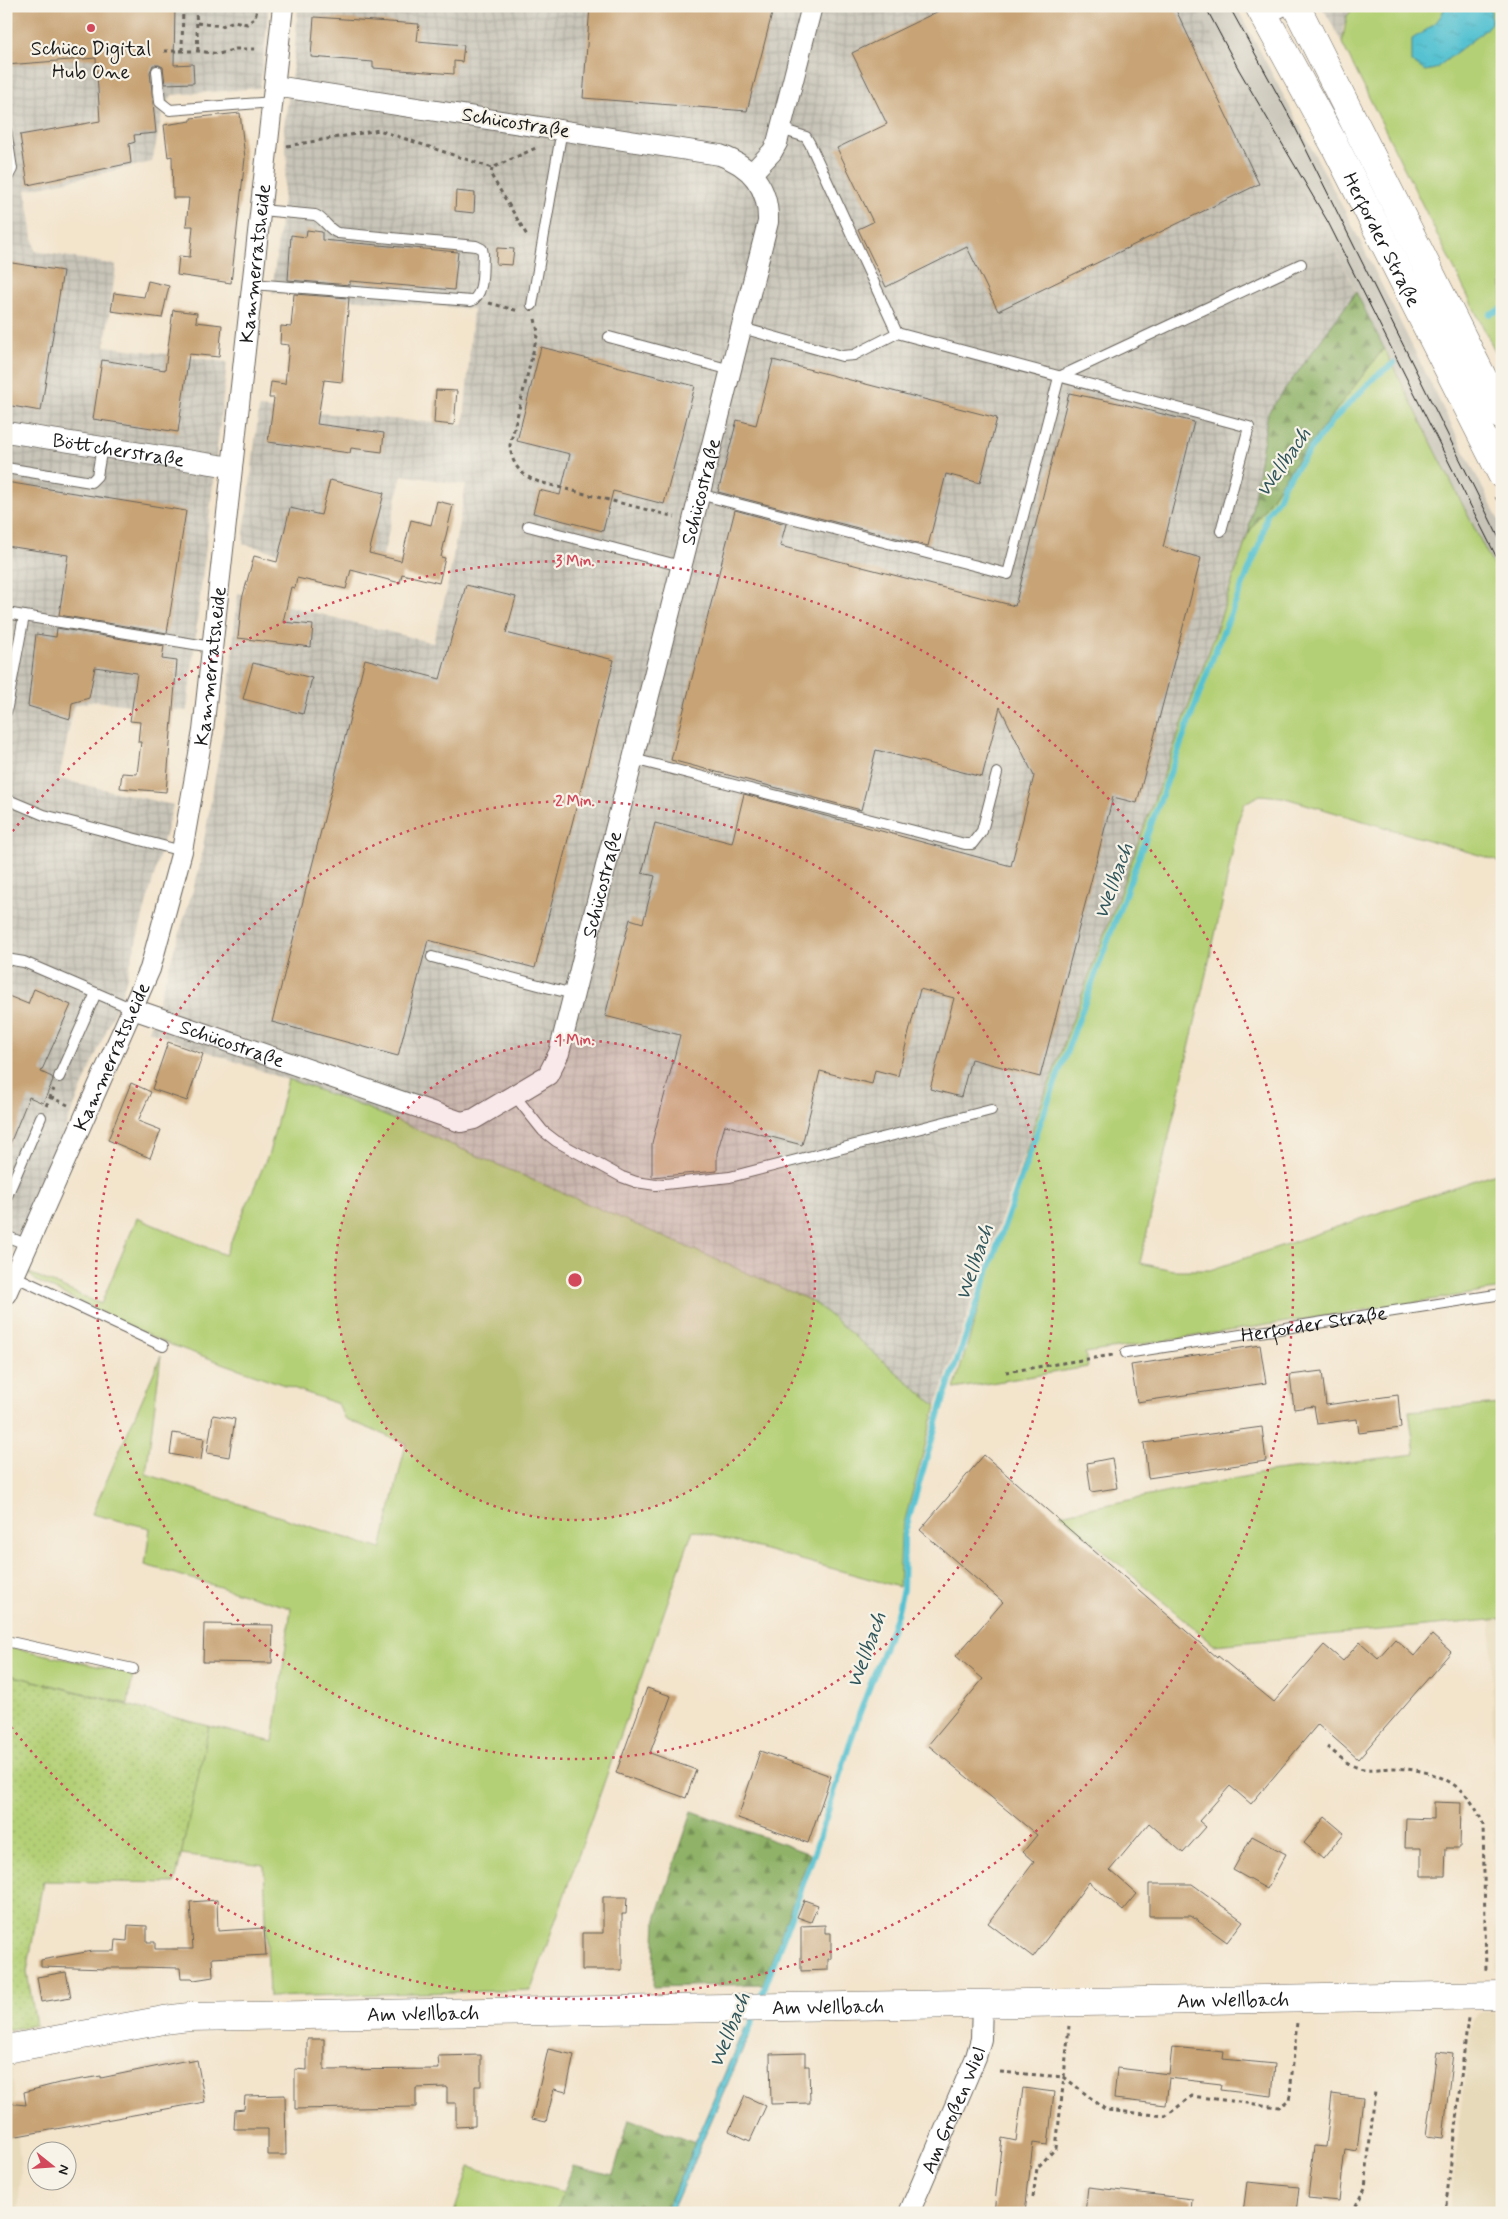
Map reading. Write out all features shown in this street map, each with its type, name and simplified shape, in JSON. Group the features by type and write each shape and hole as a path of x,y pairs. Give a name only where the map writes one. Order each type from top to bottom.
{"main road":[{"name":"Herforder Straße","path":"1296,6 1502,416"},
{"name":"Herforder Straße","path":"1269,9 1334,144 1502,475"},
{"name":"Am Wellbach","path":"6,2049 189,2017 1487,1995"}],"street":[{"name":"Kammerratsheide","path":"9,1281 28,1245 93,1094 133,1009 155,953 182,851 198,768 283,6"},
{"path":"752,173 772,152 780,129 812,6"},
{"name":"Schücostraße","path":"133,1009 461,1122 474,1119 548,1075 555,1064 574,994 768,222 768,208 764,193 752,173 732,159 720,155 553,128 274,94"},
{"name":"Böttcherstraße","path":"6,432 231,467"},
{"name":"Am Großen Wiel","path":"909,2213 976,2057 981,2039 982,2003"}],"lane":[{"path":"157,71 160,102 163,107 170,110 274,94"},
{"path":"532,305 553,128"},
{"path":"780,129 806,137 810,144 896,333"},
{"path":"6,130 12,169 6,180"},
{"path":"252,284 471,301 477,299 480,293 483,254 482,249 476,246 338,233 334,232 320,217 315,215 261,210"},
{"path":"1059,377 1301,264"},
{"path":"742,328 842,356 854,355 896,333 1249,427 1221,531"},
{"path":"609,337 731,370"},
{"path":"699,494 1008,574 1059,377"},
{"path":"6,468 92,482 97,476 102,447"},
{"path":"528,526 681,566"},
{"path":"6,613 212,646"},
{"path":"6,712 24,616"},
{"path":"632,759 965,844 972,844 982,830 997,773"},
{"path":"6,799 44,815 182,851"},
{"path":"432,957 574,994"},
{"path":"6,959 24,962 133,1009"},
{"path":"59,1077 96,993"},
{"path":"515,1096 543,1131 556,1142 622,1177 636,1182 656,1185 730,1177 991,1110"},
{"path":"6,1198 41,1117"},
{"path":"6,1236 28,1245"},
{"path":"9,1281 163,1346"},
{"name":"Herforder Straße","path":"1126,1353 1502,1294"},
{"path":"6,1641 133,1669"}],"path":[{"path":"182,51 183,6"},
{"path":"198,6 196,10 198,50"},
{"path":"197,23 222,26 234,21 247,24 255,18 257,8 255,6"},
{"path":"164,51 198,50 219,54 236,48 279,50"},
{"path":"268,144 290,146 379,130 492,168 542,145 553,128"},
{"path":"492,168 491,175 534,247 540,248"},
{"path":"477,299 514,310"},
{"path":"532,305 538,332 510,445 518,470 527,477 539,482 693,522"},
{"path":"41,1117 59,1077"},
{"path":"1006,1372 1126,1353"},
{"path":"1327,1747 1349,1764 1360,1768 1416,1770 1439,1777 1463,1790 1476,1807 1483,1824 1487,1995 1459,2087 1445,2213"},
{"path":"1000,2072 1064,2077 1106,2110 1166,2116 1192,2096 1279,2107 1289,2100 1299,1999"},
{"path":"1033,2197 1037,2168 1056,2148 1069,2025"},
{"path":"1352,2213 1365,2188 1375,2091"}],"shaded area":[{"path":"6,6 269,6 260,88 172,95 162,115 152,162 26,190 35,251 116,265 105,346 227,362 187,711 94,701 74,705 59,779 173,805 123,991 6,1267"},
{"path":"298,6 1196,6 1221,53 1326,231 1356,292 1268,413 1248,534 1210,649 1036,1119 936,1406 814,1302 367,1108 149,1031 199,870 227,708 238,593 433,643 446,594 466,485 402,475 378,577 243,544 259,408 464,425 473,309 272,293 287,162 284,128 295,50"},
{"path":"1196,6 1236,6 1349,219 1502,527 1502,583 1326,231 1221,53"},
{"path":"1322,6 1355,6 1343,27 1342,43"},
{"path":"1502,1619 1502,1971 1497,1972 1491,1620"},
{"path":"1502,2012 1502,2213 1450,2213 1472,2023 1473,2018 1478,2013"},
{"path":"12,2068 21,2173 18,2213 6,2213 6,2069"}],"green space":[{"path":"1355,6 1502,6 1502,365 1342,43 1347,16"},
{"path":"1356,292 1384,348 1289,471 1248,534 1268,413"},
{"path":"1384,348 1502,583 1502,866 1496,860 1282,797 1260,795 1245,803 1239,818 1222,904 1140,1263 1173,1270 1210,1270 1502,1171 1502,1289 1085,1353 1088,1367 954,1389 1036,1119 1210,649 1248,534 1289,471"},
{"path":"288,1079 367,1108 814,1302 936,1406 901,1534 899,1587 693,1530 531,1990 269,1997 264,1865 181,1854 209,1726 273,1742 291,1608 145,1565 150,1528 92,1514 161,1356 146,1474 381,1549 406,1444 344,1418 338,1404 163,1342 36,1281 27,1272 101,1304 137,1218 225,1255 269,1153"},
{"path":"1502,1404 1502,1619 1214,1645 1060,1514 1268,1472 1415,1454 1409,1411"},
{"path":"6,1646 133,1674 128,1704 6,1674"},
{"path":"6,1674 209,1726 175,1883 43,1881 27,1972 36,2025 6,2030"},
{"path":"692,1811 810,1854 763,1984 653,1987 656,1919"},
{"path":"629,2119 695,2143 665,2213 556,2213 573,2166 613,2175"},
{"path":"469,2167 564,2192 556,2213 454,2213"}],"water":[{"path":"1445,6 1491,6 1491,23 1484,31 1435,69 1425,71 1412,62 1412,39 1436,22"},
{"path":"744,2028 752,2028 671,2213 665,2213"}],"building":[{"path":"6,6 175,6 174,65 193,64 194,83 165,84 163,67 153,65 150,72 156,133 134,135 135,142 129,144 131,163 28,185 20,135 100,121 96,58 6,65"},
{"path":"590,6 774,6 747,111 583,98"},
{"path":"949,6 1174,6 1259,184 998,311 967,247 886,287 858,229 873,222 837,148 887,124 852,53"},
{"path":"314,17 419,24 417,41 464,45 462,62 454,61 454,74 373,68 373,62 311,57"},
{"path":"240,113 245,158 231,283 177,275 179,256 190,257 193,226 186,226 189,198 173,198 172,156 168,157 164,125 191,121 191,118"},
{"path":"456,191 475,193 474,213 455,211"},
{"path":"307,230 322,232 322,240 458,252 454,290 350,281 350,285 288,280 291,235 306,237"},
{"path":"497,248 514,249 512,265 496,264"},
{"path":"6,262 63,271 41,411 6,405"},
{"path":"148,281 169,286 162,318 111,311 114,293 144,297"},
{"path":"294,294 349,298 342,382 324,380 317,424 384,433 382,452 351,448 350,453 268,442 274,398 269,398 271,382 285,384 289,345 280,344 281,326 291,327"},
{"path":"173,310 197,313 196,322 222,325 219,357 189,354 178,432 93,419 102,360 165,370"},
{"path":"541,347 695,386 664,504 613,491 603,531 533,513 539,490 560,495 570,454 517,441"},
{"path":"773,360 997,418 980,483 946,474 928,546 718,492 737,420 756,425"},
{"path":"436,390 457,391 454,425 434,423"},
{"path":"1069,393 1194,422 1163,547 1201,558 1137,803 1113,797 1040,1077 971,1059 961,1097 930,1089 954,998 920,989 898,1076 875,1070 872,1084 820,1071 802,1145 725,1125 717,1153 717,1171 652,1177 652,1143 680,1035 605,1016 630,919 643,923 655,876 642,873 655,823 732,843 744,794 1011,866 1034,776 1000,707 982,777 876,750 861,810 671,760 735,510 786,524 780,546 1015,606"},
{"path":"330,480 384,493 369,553 401,561 411,520 431,525 437,501 453,505 441,557 445,558 439,583 402,574 400,583 351,570 346,589 297,578 295,588 291,587 283,622 313,625 311,647 238,638 242,599 254,556 277,562 290,508 321,515"},
{"path":"6,482 186,511 167,633 59,615 68,555 6,546"},
{"path":"466,585 516,597 506,633 614,660 535,968 428,940 398,1056 272,1022 365,659 440,679"},
{"path":"57,628 164,646 162,659 177,661 166,792 120,788 122,773 137,774 141,742 138,742 140,722 130,721 137,673 95,667 89,698 72,703 70,719 28,706 36,634 56,637"},
{"path":"253,663 312,678 303,714 243,699"},
{"path":"34,989 71,1005 41,1072 52,1077 53,1081 43,1103 29,1097 7,1151 6,995 28,1004"},
{"path":"168,1042 203,1054 187,1101 152,1089"},
{"path":"131,1083 151,1092 138,1121 161,1130 150,1158 108,1140"},
{"path":"1260,1345 1266,1383 1137,1402 1131,1365"},
{"path":"1322,1371 1326,1405 1398,1395 1401,1428 1359,1433 1357,1419 1317,1424 1314,1406 1294,1409 1290,1375"},
{"path":"213,1415 235,1419 229,1457 207,1453"},
{"path":"1262,1427 1266,1461 1148,1478 1144,1443"},
{"path":"173,1433 204,1438 201,1460 170,1454"},
{"path":"984,1455 1217,1658 1218,1656 1274,1702 1324,1645 1343,1661 1360,1642 1378,1658 1395,1639 1414,1656 1432,1635 1451,1652 1358,1759 1318,1724 1251,1804 1230,1786 1199,1821 1206,1827 1183,1853 1149,1823 1110,1870 1137,1894 1123,1911 1089,1882 1033,1957 988,1923 1034,1862 1023,1852 1037,1835 928,1745 983,1679 956,1656 1003,1602 920,1530"},
{"path":"1112,1458 1117,1488 1091,1492 1087,1463"},
{"path":"204,1624 273,1625 272,1663 203,1662"},
{"path":"647,1688 671,1696 650,1753 696,1770 686,1798 616,1773"},
{"path":"760,1751 831,1776 808,1843 738,1818"},
{"path":"1434,1802 1461,1803 1460,1848 1446,1848 1445,1876 1421,1876 1421,1848 1405,1848 1406,1818 1434,1819"},
{"path":"1325,1817 1344,1833 1323,1859 1304,1843"},
{"path":"1252,1836 1286,1854 1267,1889 1233,1870"},
{"path":"1149,1884 1192,1884 1243,1921 1227,1942 1191,1916 1149,1916"},
{"path":"603,1897 627,1897 626,1914 622,1914 622,1970 582,1970 582,1933 603,1933"},
{"path":"217,1900 218,1931 264,1928 266,1955 212,1958 213,1977 194,1980 192,1978 181,1978 180,1968 137,1967 106,1969 41,1967 41,1960 92,1951 115,1951 116,1940 127,1941 128,1925 147,1926 147,1942 155,1942 155,1949 193,1949 190,1902"},
{"path":"804,1900 818,1905 811,1922 797,1917"},
{"path":"825,1925 825,1933 831,1933 831,1959 828,1959 828,1970 801,1971 801,1926"},
{"path":"66,1972 71,1997 41,2002 37,1977"},
{"path":"307,2039 324,2039 324,2070 439,2069 438,2056 481,2055 481,2086 475,2086 475,2126 456,2127 456,2103 447,2103 447,2087 416,2088 416,2107 295,2109 295,2069 307,2070"},
{"path":"1172,2047 1224,2052 1223,2059 1275,2064 1272,2096 1220,2090 1221,2084 1169,2078 1166,2105 1114,2099 1117,2068 1169,2074"},
{"path":"548,2049 574,2055 566,2092 554,2089 546,2122 532,2119"},
{"path":"1437,2051 1453,2053 1443,2138 1426,2136"},
{"path":"805,2053 805,2066 809,2066 810,2103 771,2104 770,2054"},
{"path":"188,2060 188,2062 197,2060 205,2102 6,2138 6,2103 26,2105 24,2092 59,2083 101,2076 101,2078"},
{"path":"1023,2088 1054,2092 1048,2145 1033,2143 1025,2213 994,2213 1002,2138 1016,2141"},
{"path":"1332,2094 1363,2098 1357,2151 1345,2149 1339,2201 1308,2198 1314,2146 1326,2147"},
{"path":"285,2095 286,2155 268,2155 268,2129 234,2129 235,2110 244,2109 245,2096"},
{"path":"745,2096 766,2106 750,2141 729,2131"},
{"path":"1247,2182 1299,2187 1296,2213 1243,2213"},
{"path":"1088,2187 1192,2199 1191,2213 1085,2213"}],"waterway":[{"name":"Wellbach","path":"1490,314 1502,309"},
{"name":"Wellbach","path":"760,2000 814,1854 859,1715 897,1614 903,1589 904,1535 945,1395 1041,1121 1215,652 1261,541 1267,514 1278,499 1284,484 1332,421 1376,376 1394,363"},
{"name":"Wellbach","path":"747,2035 755,2014"}],"tram line":[{"path":"1205,6 1239,70 1328,222 1502,568"},
{"path":"1229,6 1291,119 1502,544"}],"place":[{"name":"Schüco Digital Hub One","path":"91,28"}]}
